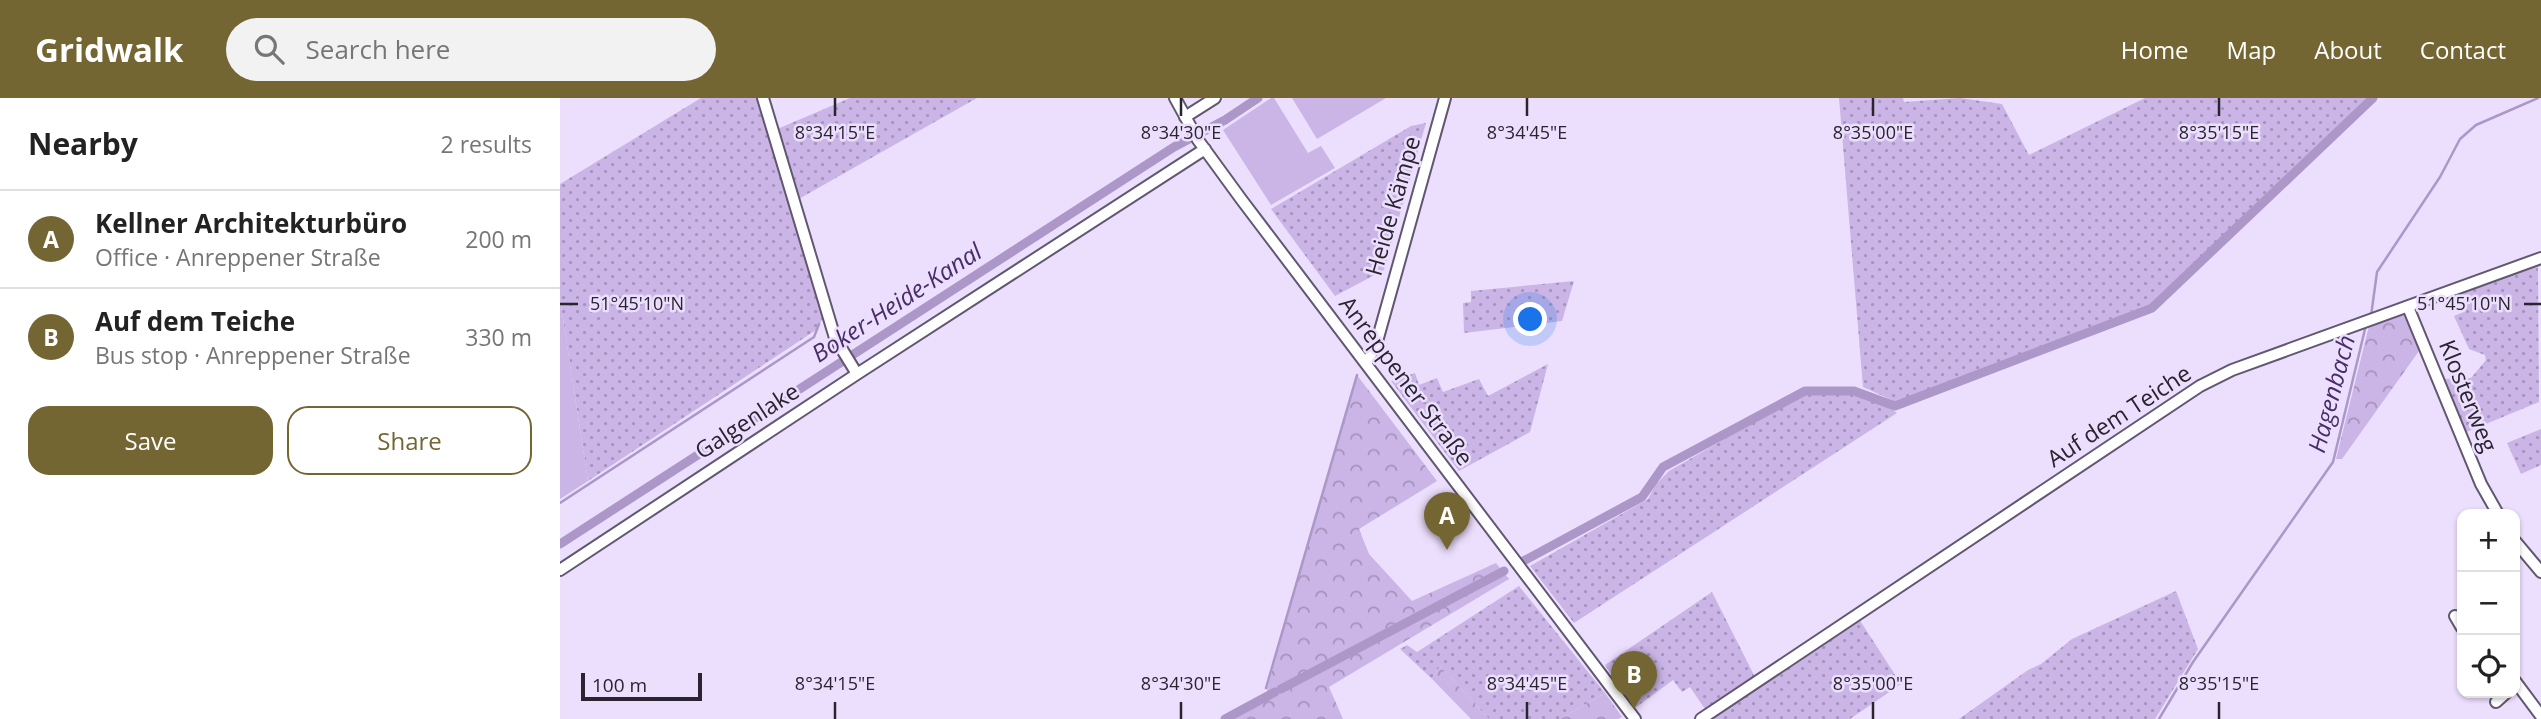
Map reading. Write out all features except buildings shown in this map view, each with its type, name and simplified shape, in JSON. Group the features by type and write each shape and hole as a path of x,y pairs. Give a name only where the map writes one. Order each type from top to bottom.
{"street":[{"path":"763,98 835,338 855,370"},
{"name":"Anreppener Straße","path":"1175,98 1202,144 1635,719"},
{"path":"1185,117 1214,98"},
{"name":"Heide Kämpe","path":"1366,364 1376,345 1445,98"},
{"name":"Galgenlake","path":"560,570 855,370 1202,144"},
{"path":"2408,307 2541,258"},
{"name":"Klosterweg","path":"2408,307 2481,484 2495,509"},
{"name":"Auf dem Teiche","path":"1701,719 2200,386 2232,370 2408,307"},
{"path":"2520,547 2541,572"},
{"path":"2455,615 2457,619"},
{"path":"2520,689 2541,716"},
{"path":"2496,702 2500,698"}],"green space":[{"path":"701,98 757,98 823,318 816,330 588,481 560,299 560,184"},
{"path":"850,98 977,98 797,200 775,130"},
{"path":"1274,98 1308,153 1321,146 1335,168 1271,205 1223,130"},
{"path":"1292,98 1386,98 1317,139"},
{"path":"1839,98 1903,98 1904,102 1960,98 2002,104 2029,155 2145,98 2367,98 2160,300 1896,402 1863,387"},
{"path":"1426,123 1384,270 1335,296 1271,209 1411,126"},
{"path":"2538,267 2539,402 2464,433 2442,379 2471,378 2486,360 2485,355 2469,349 2454,316 2466,311 2458,291"},
{"path":"1574,281 1562,321 1464,333 1463,303 1471,302 1471,291"},
{"path":"560,299 588,481 560,499"},
{"path":"2404,315 2409,319 2419,351 2342,459 2336,459 2369,326"},
{"path":"1548,364 1530,432 1459,471 1391,381 1415,373 1419,385 1437,378 1443,392 1479,379 1488,396"},
{"path":"1357,375 1437,481 1359,529 1369,554 1412,601 1496,563 1509,579 1329,687 1343,719 1230,719 1268,699 1267,689"},
{"path":"1834,392 1867,399 1897,413 1574,623 1530,566 1648,499 1656,484 1669,471 1803,394"},
{"path":"2541,429 2541,465 2521,474 2507,443"},
{"path":"1519,586 1605,693 1560,719 1489,719 1440,666 1432,679 1400,649 1407,645 1417,652"},
{"path":"2176,591 2198,649 2155,719 1959,719 2028,670 2041,664 2072,639"},
{"path":"1712,592 1756,679 1707,712 1690,687 1682,692 1673,680 1635,708 1605,665"},
{"path":"1859,619 1901,684 1850,719 1709,719"},
{"path":"1440,666 1489,719 1471,719 1432,679"},
{"path":"1605,693 1622,717 1560,719"}],"waterway":[{"name":"Boker-Heide-Kanal","path":"560,544 1174,147 1225,120 1258,98"},
{"path":"1518,564 1642,497 1663,467 1805,391 1854,391 1895,406 2152,308 2373,98"},
{"name":"Hagenbach","path":"2371,316 2377,272 2440,177 2460,139 2476,125 2538,98"},
{"path":"560,503 814,337 819,324"},
{"name":"Hagenbach","path":"2159,719 2193,662 2333,462 2366,325"},
{"path":"1266,688 1357,375"},
{"path":"1281,689 1504,571"},
{"path":"1225,719 1275,692"}],"place":[{"name":"Kellner Architekturbüro","path":"1447,550"},
{"name":"Auf dem Teiche","path":"1634,709"}]}
